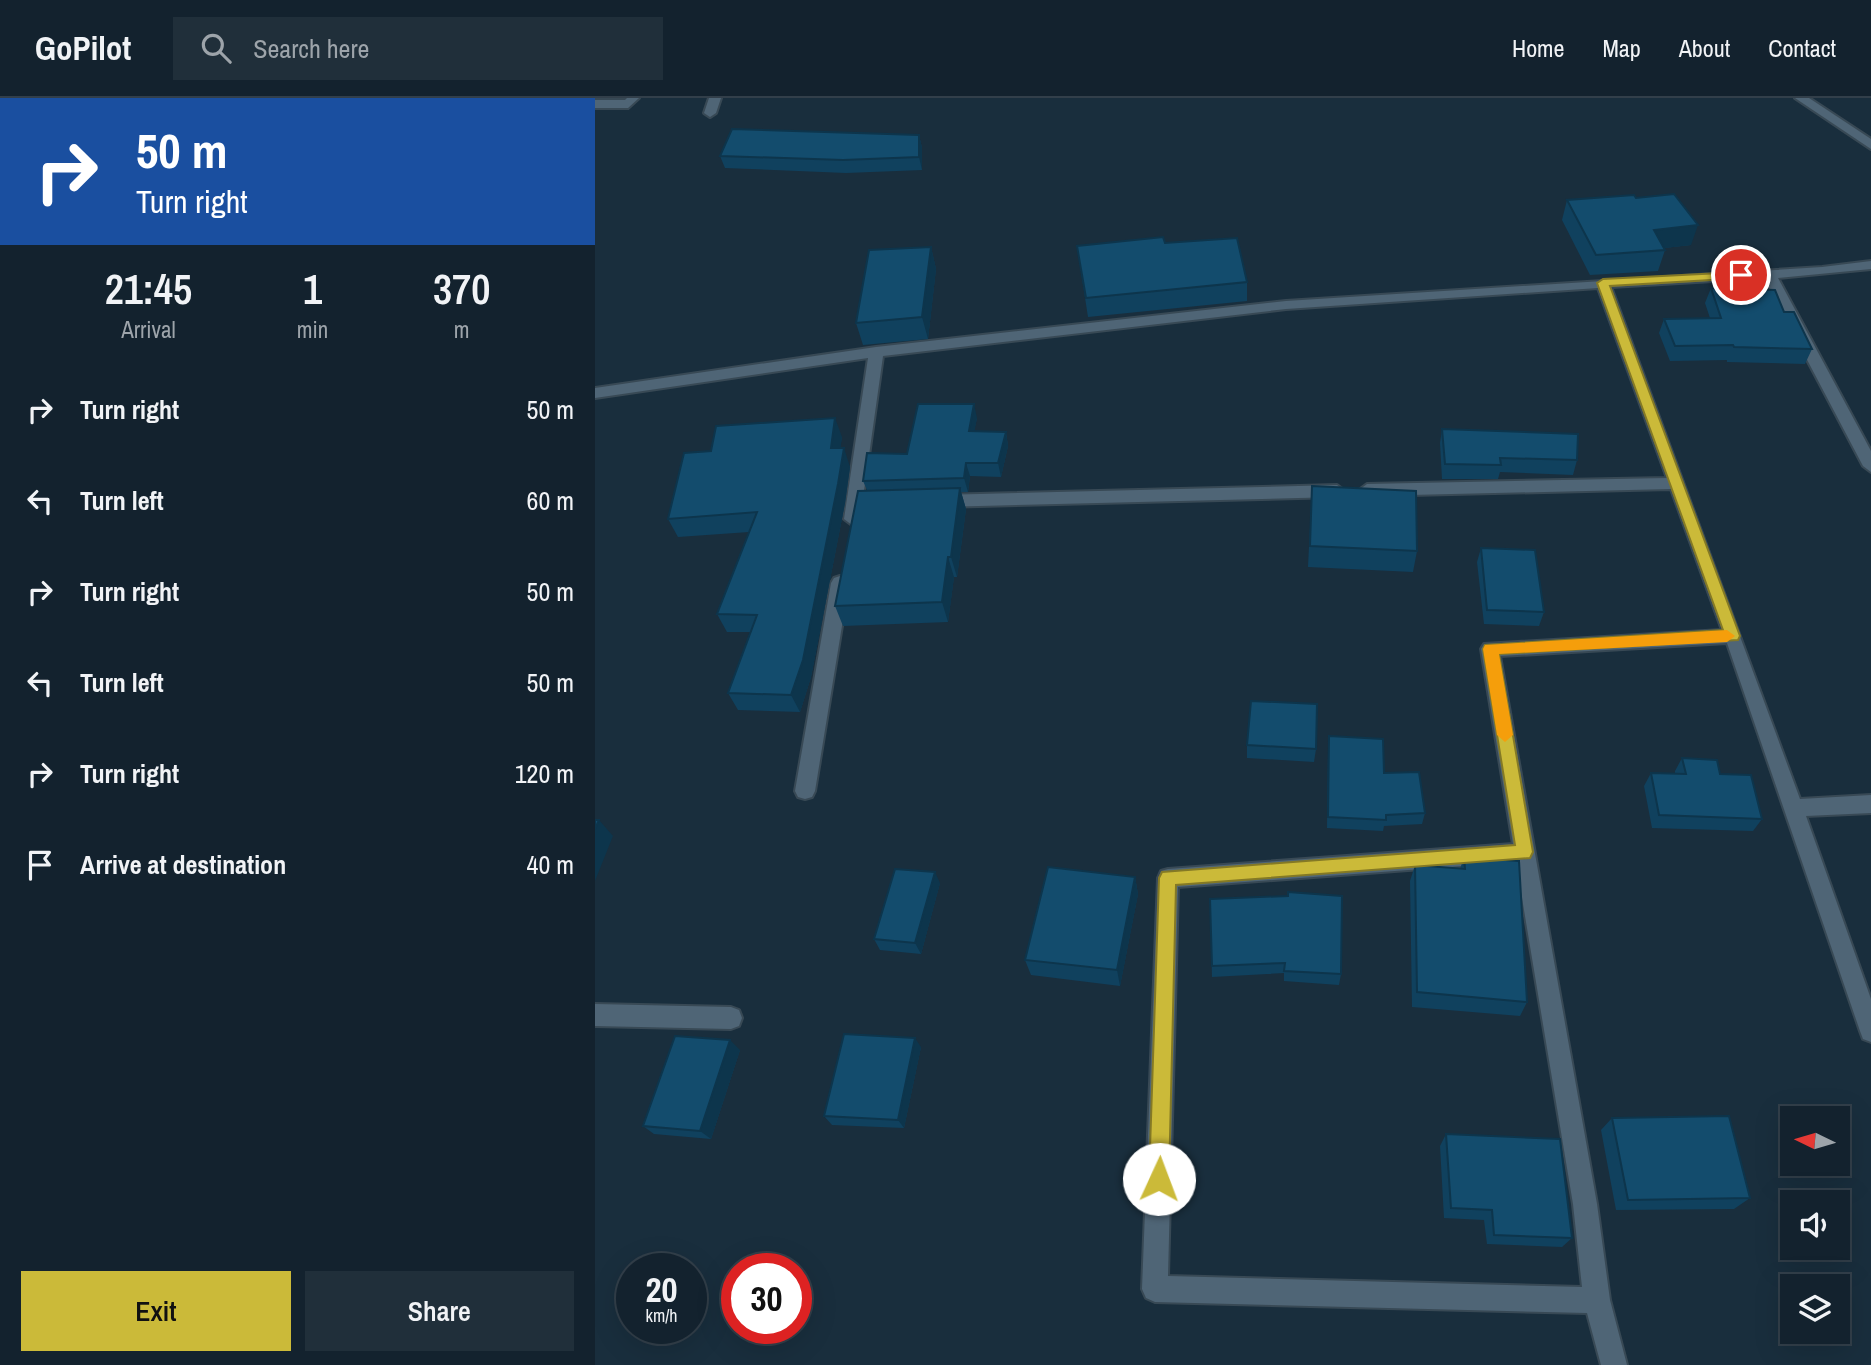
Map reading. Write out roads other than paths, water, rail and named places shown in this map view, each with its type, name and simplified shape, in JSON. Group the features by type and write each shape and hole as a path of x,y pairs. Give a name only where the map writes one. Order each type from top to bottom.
{"street":[{"path":"595,104 628,104 633,98"},
{"path":"710,113 715,98"},
{"path":"1801,98 1871,145"},
{"path":"595,393 876,352 1286,304 1769,274 1871,265"},
{"path":"1769,274 1871,466"},
{"path":"1603,283 1733,636 1871,1031"},
{"path":"850,530 863,502 876,352"},
{"path":"925,501 1677,483"},
{"path":"805,791 842,571"},
{"path":"1614,1365 1597,1300 1585,1204 1490,649 1733,636"},
{"path":"1792,808 1871,804"},
{"path":"1524,852 1168,878 1155,1289 1597,1300"},
{"path":"595,1015 731,1018"}]}
